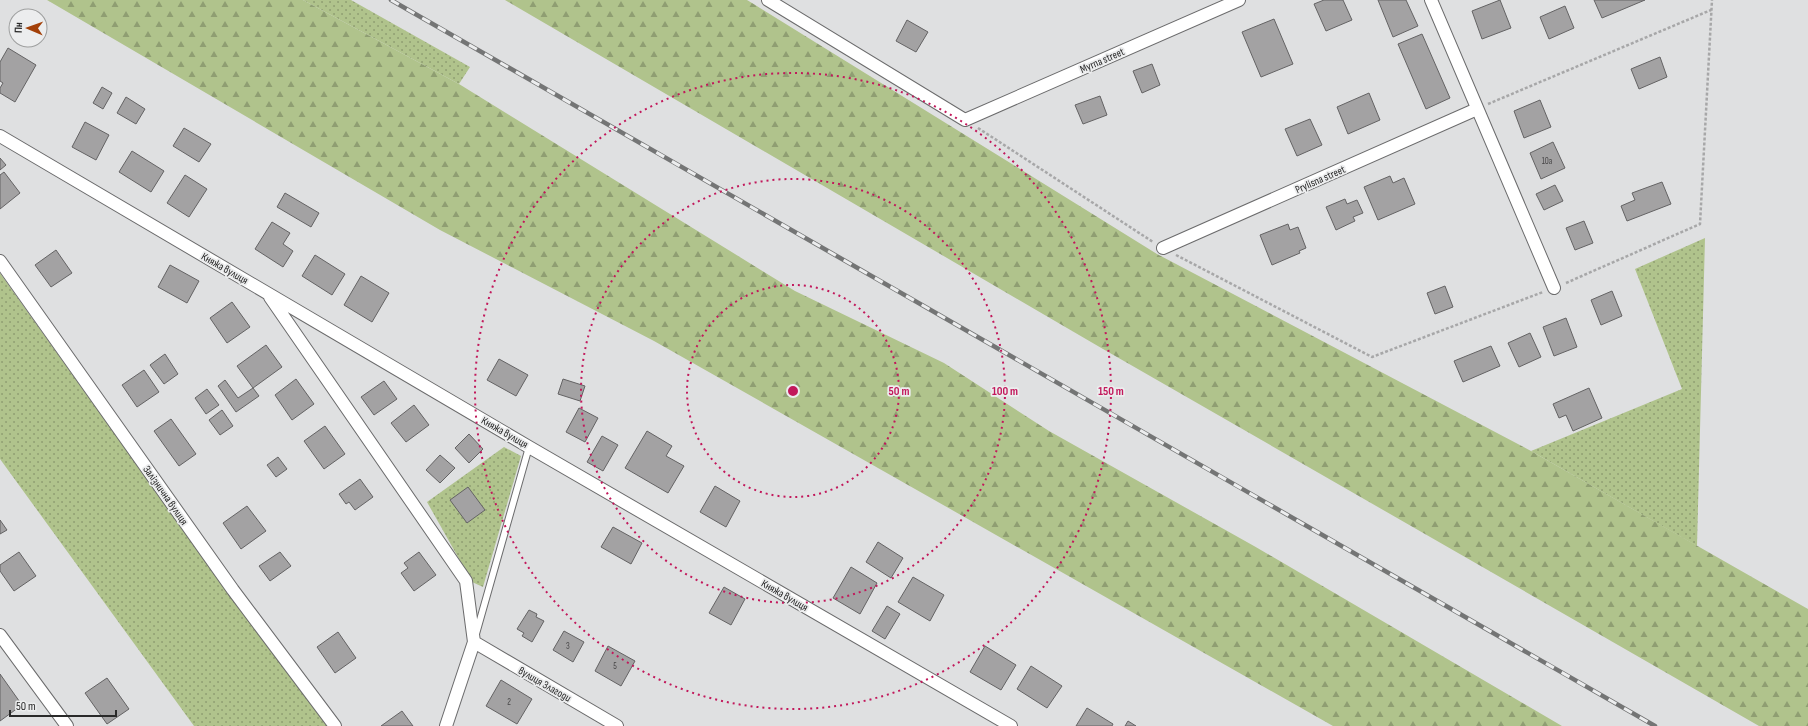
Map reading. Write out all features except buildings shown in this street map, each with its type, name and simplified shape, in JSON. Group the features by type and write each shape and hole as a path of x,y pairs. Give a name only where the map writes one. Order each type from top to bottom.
{"street":[{"name":"Myrna street","path":"768,0 965,120 1239,0"},
{"path":"1431,0 1554,288"},
{"name":"Prylisna street","path":"1163,248 1477,109"},
{"name":"Княжа вулиця","path":"0,136 529,447 1011,726"},
{"name":"Залізнична вулиця","path":"0,261 233,590 335,726"},
{"path":"268,293 466,582 474,642 446,726"},
{"path":"0,635 67,726"},
{"name":"вулиця Злагоди","path":"474,642 617,726"}],"lane":[{"path":"474,642 529,447"}],"path":[{"path":"1372,357 1554,288 1700,224 1712,0"},
{"path":"1477,109 1711,10"}],"green space":[{"path":"47,0 303,0 459,84 795,291 944,363 1049,431 1254,546 1562,726 1333,726 654,341 440,230"},
{"path":"303,0 351,0 470,67 459,84"},
{"path":"505,0 747,0 1157,254 1531,451 1808,609 1808,726 1759,726 1103,349"},
{"path":"1705,238 1697,546 1531,451 1682,389 1635,269"},
{"path":"0,273 228,593 327,726 194,726 0,459"},
{"path":"504,447 521,456 483,587 472,582 427,502"}],"railway":[{"path":"391,0 1655,726"}]}
